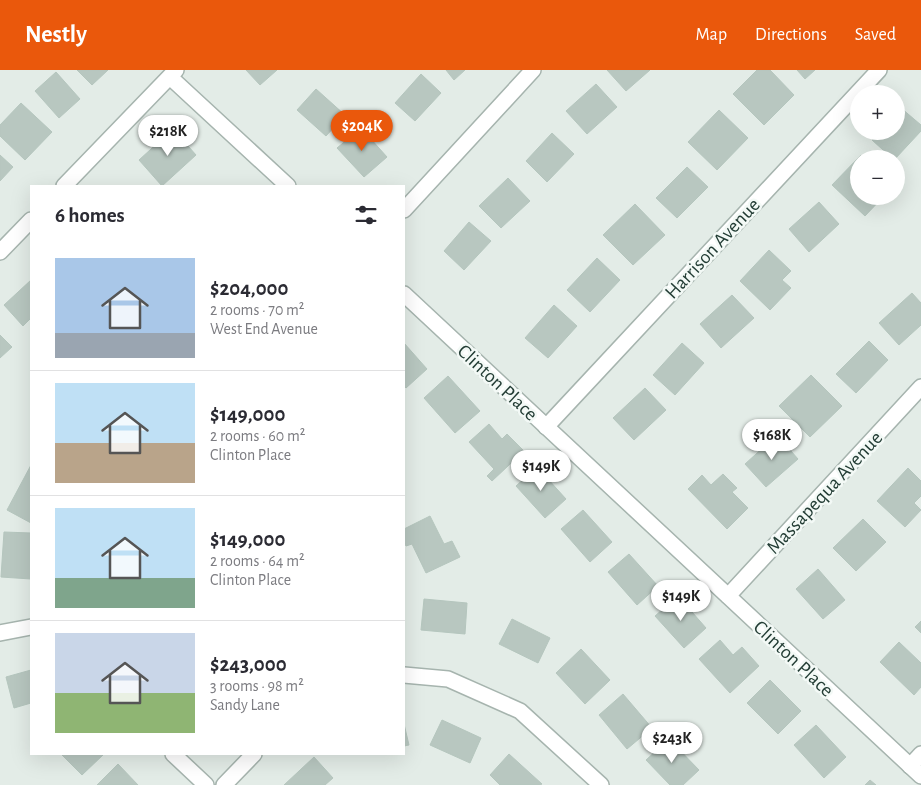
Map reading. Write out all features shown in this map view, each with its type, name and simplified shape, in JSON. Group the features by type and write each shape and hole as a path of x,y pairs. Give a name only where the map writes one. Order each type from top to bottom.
{"street":[{"path":"405,209 533,70"},
{"name":"Harrison Avenue","path":"546,426 879,70"},
{"path":"65,185 173,73 287,185"},
{"path":"0,252 30,221"},
{"name":"Clinton Place","path":"405,295 916,771"},
{"name":"Massapequa Avenue","path":"728,596 921,387"},
{"path":"0,634 30,627"},
{"path":"405,675 448,679 520,711 601,785"},
{"path":"916,771 921,754"},
{"path":"174,755 206,785"},
{"path":"224,785 253,755"}],"building":[{"path":"77,70 108,70 92,85"},
{"path":"246,70 277,70 260,85"},
{"path":"446,70 465,70 454,80"},
{"path":"607,70 650,70 626,91"},
{"path":"757,70 770,70 794,95 764,125 733,94"},
{"path":"797,70 815,70 805,79"},
{"path":"56,72 80,99 59,118 35,91"},
{"path":"421,74 441,93 415,121 395,103"},
{"path":"596,84 617,107 587,134 566,111"},
{"path":"316,89 345,115 326,136 297,110"},
{"path":"21,103 52,132 25,160 0,136 0,125"},
{"path":"719,110 748,138 717,170 688,142"},
{"path":"905,111 921,125 921,131 903,150 883,150 872,140 905,140"},
{"path":"361,128 387,157 364,177 337,148"},
{"path":"173,129 196,155 163,185 139,160"},
{"path":"552,133 574,154 547,182 526,161"},
{"path":"0,155 13,167 0,181"},
{"path":"850,166 850,202 832,185"},
{"path":"687,167 708,187 677,218 656,198"},
{"path":"508,178 530,201 501,228 479,206"},
{"path":"819,202 839,224 809,252 789,229"},
{"path":"635,204 665,235 633,265 603,235"},
{"path":"853,205 875,205 865,216"},
{"path":"469,222 491,241 464,270 444,251"},
{"path":"769,250 791,271 782,280 791,288 770,310 740,281"},
{"path":"597,258 620,280 590,312 567,290"},
{"path":"30,281 30,319 23,326 4,305"},
{"path":"912,293 921,303 921,325 899,345 879,323"},
{"path":"732,295 754,318 721,348 700,324"},
{"path":"554,305 577,326 548,358 525,338"},
{"path":"0,335 12,347 0,358"},
{"path":"869,341 888,360 856,393 836,374"},
{"path":"682,343 704,363 675,395 653,375"},
{"path":"405,344 427,369 405,387"},
{"path":"811,375 842,406 810,437 779,406"},
{"path":"448,376 480,411 455,433 424,398"},
{"path":"645,388 666,410 634,440 613,418"},
{"path":"489,424 502,439 507,434 524,451 492,481 487,476 494,469 469,442"},
{"path":"777,435 798,459 766,487 745,464"},
{"path":"30,467 30,522 7,510"},
{"path":"537,467 566,499 545,518 516,486"},
{"path":"908,468 921,481 921,496 914,503 921,510 905,527 877,501"},
{"path":"723,474 737,488 732,492 748,508 727,529 688,489 702,475 711,485"},
{"path":"583,510 612,542 590,562 561,529"},
{"path":"430,516 444,544 452,541 460,557 426,573 412,544 406,546 405,544 405,528"},
{"path":"863,519 886,542 856,571 833,548"},
{"path":"4,532 30,533 30,579 1,577"},
{"path":"629,554 658,586 637,605 608,572"},
{"path":"818,569 845,600 823,619 796,589"},
{"path":"678,596 706,628 684,648 655,616"},
{"path":"424,599 467,603 465,634 421,630"},
{"path":"512,619 550,638 538,663 499,644"},
{"path":"921,621 921,633 915,627"},
{"path":"720,640 733,655 742,647 759,666 730,693 699,659"},
{"path":"899,642 921,663 921,687 914,695 880,662"},
{"path":"581,649 610,680 585,704 556,673"},
{"path":"30,670 30,703 14,708 6,677"},
{"path":"770,680 801,711 778,734 747,703"},
{"path":"623,694 652,728 627,749 599,715"},
{"path":"442,720 481,738 470,763 430,745"},
{"path":"816,725 846,757 824,778 794,745"},
{"path":"405,728 409,745 405,746"},
{"path":"669,739 699,770 683,785 670,785 646,760"},
{"path":"509,754 542,784 500,785 490,775"},
{"path":"62,755 103,755 82,775"},
{"path":"314,757 333,778 325,785 284,785"},
{"path":"118,764 138,785 97,785"},
{"path":"870,780 876,785 865,785"}]}
